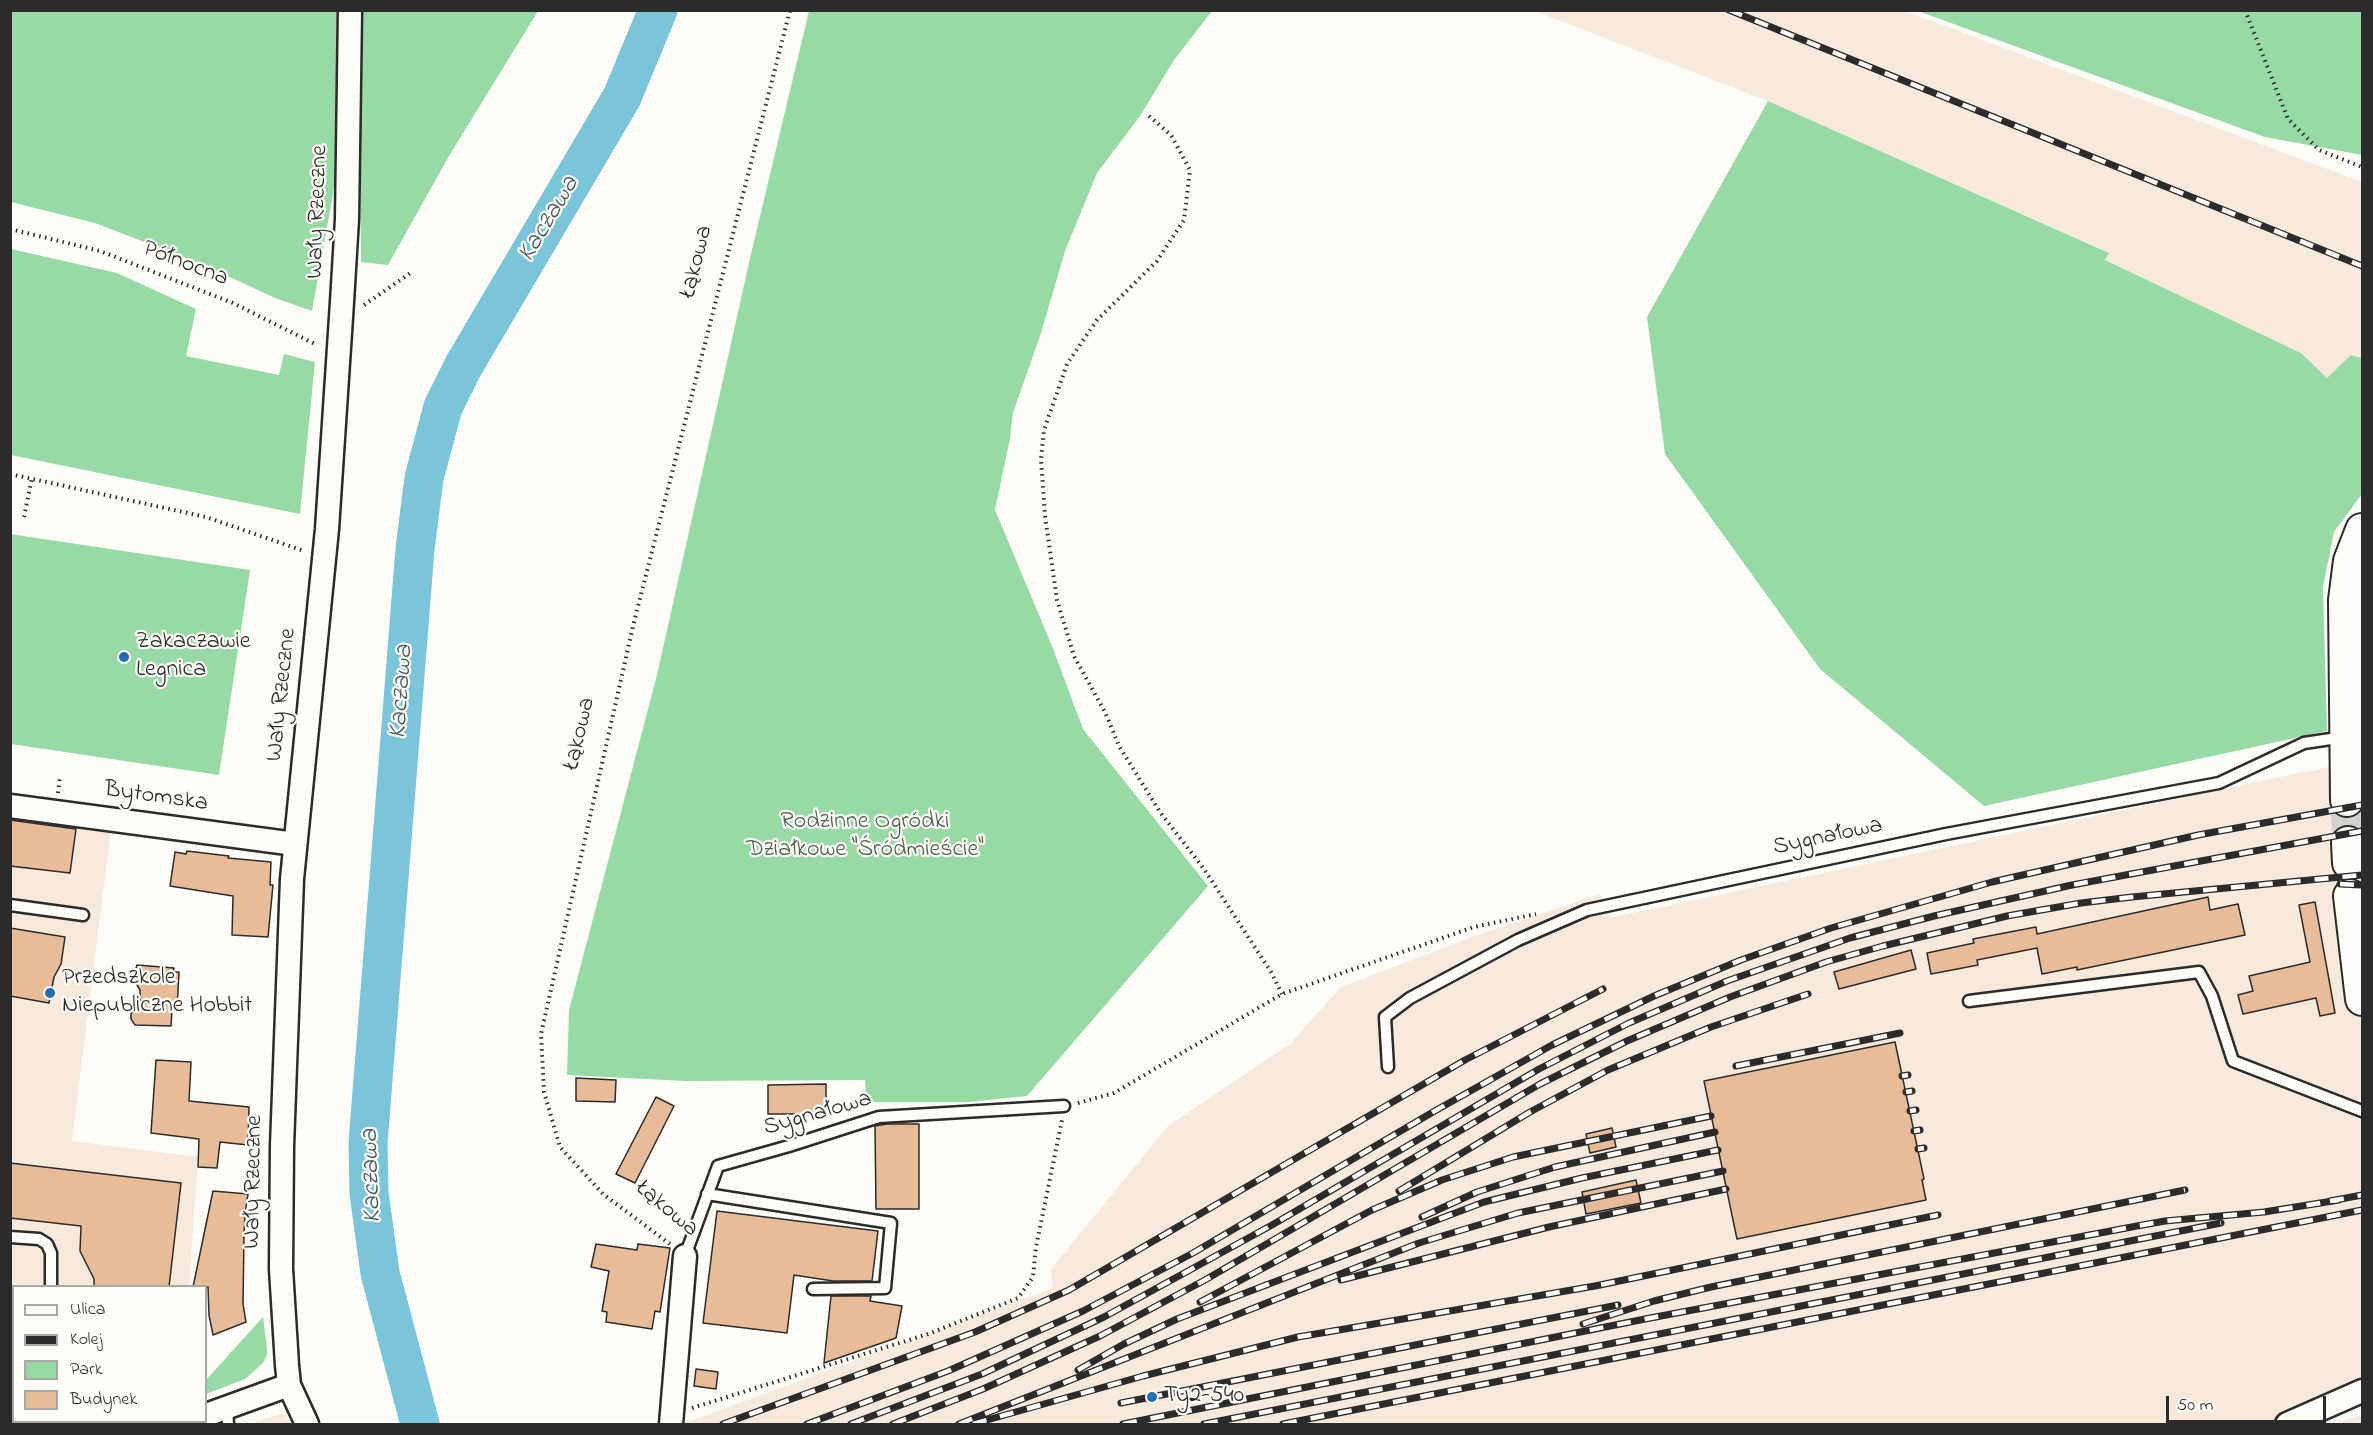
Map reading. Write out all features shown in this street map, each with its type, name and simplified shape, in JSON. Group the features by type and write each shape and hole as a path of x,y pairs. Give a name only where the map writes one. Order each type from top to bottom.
{"street":[{"name":"Wały Rzeczne","path":"307,1425 289,1385 282,1293 280,1202 288,936 324,558 339,356 347,219 350,10"},
{"path":"2347,800 2354,736 2345,600 2350,561 2362,530"},
{"name":"Bytomska","path":"10,806 295,844"},
{"path":"2350,896 2362,999"},
{"name":"Łąkowa","path":"671,1420 685,1256"},
{"path":"207,1415 228,1416 289,1385"},
{"path":"2287,1425 2362,1391"}],"lane":[{"name":"Sygnałowa","path":"1388,1067 1385,1017 1410,998 1518,940 1587,910 1946,834 2219,783 2304,743 2354,736"},
{"path":"10,906 83,915"},
{"path":"1969,1001 2199,972 2212,996 2233,1061 2362,1112"},
{"name":"Sygnałowa","path":"685,1256 718,1166 879,1117 1064,1106"},
{"path":"707,1194 891,1223 885,1288 813,1289"},
{"path":"10,1237 39,1239 47,1244 51,1253 51,1285"}],"path":[{"name":"Łąkowa","path":"685,1256 603,1194 560,1147 544,1092 541,1034 634,622 790,10"},
{"path":"2246,10 2288,119 2319,150 2362,166"},
{"path":"1149,116 1171,135 1190,170 1184,220 1157,261 1097,320 1067,364 1044,430 1041,459 1046,527 1057,600 1074,656 1105,712 1119,746 1161,812 1204,869 1271,972 1282,994"},
{"name":"Północna","path":"10,229 100,251 234,303 339,356"},
{"path":"341,321 412,272"},
{"path":"10,474 206,518 324,558"},
{"path":"24,517 32,478"},
{"path":"59,790 60,777"},
{"path":"671,1420 931,1333 1018,1298 1033,1277 1036,1247 1064,1106 1114,1093 1282,994 1474,927 1525,915 1546,914"}],"shaded area":[{"path":"1535,11 1905,11 2362,182 2362,358 2351,355 2327,378 2301,353 2105,260 2108,252 1768,101"},
{"path":"2362,738 2362,1380 2327,1400 2263,1424 682,1424 1053,1288 1051,1269 1168,1126 1291,1043 1341,987 1475,936 1600,894 1613,917 2328,767"},
{"path":"11,817 111,830 72,1141 198,1157 189,1285 12,1285 12,1423 50,1423 11,1424"},
{"path":"284,1413 292,1424 250,1424 271,1417"},
{"path":"2362,1414 2362,1424 2335,1424"}],"green space":[{"path":"10,11 341,11 338,151 333,194 312,311 275,298 204,265 95,223 11,202"},
{"path":"362,11 538,11 449,156 388,265 361,262 359,31"},
{"name":"Rodzinne Ogródki Działkowe \"Śródmieście\"","path":"809,11 1212,11 1174,60 1140,116 1097,173 1065,251 1041,333 1013,413 995,510 1052,646 1083,729 1208,886 1027,1096 968,1102 867,1102 865,1080 686,1081 567,1075 569,1010 657,675 751,254"},
{"path":"1918,11 2362,11 2362,155 2265,137"},
{"path":"1768,101 2109,253 2105,260 2301,353 2327,378 2351,355 2362,358 2362,494 2334,532 2323,587 2327,731 1984,806 1820,669 1665,454 1647,317"},
{"path":"11,249 117,273 196,309 186,356 279,375 284,354 315,362 300,514 11,455"},
{"name":"Zakaczawie Legnica","path":"10,534 250,570 219,775 11,744"},
{"path":"263,1317 267,1355 263,1363 245,1379 207,1394 207,1379"}],"building":[{"path":"10,820 76,829 70,873 10,866"},
{"path":"187,851 271,862 270,885 273,885 268,937 232,935 233,896 170,886 175,852 186,854"},
{"path":"2208,897 2210,910 2238,904 2245,935 2077,970 2077,967 2042,974 2037,948 1977,960 1978,965 1931,974 1927,953 1974,943 1973,939 2036,927 2037,934"},
{"path":"2315,902 2335,1013 2320,1016 2316,998 2243,1014 2238,995 2253,991 2249,976 2310,962 2299,905"},
{"path":"10,928 65,937 61,964 54,977 49,1003 10,996"},
{"path":"1911,950 1916,969 1839,989 1834,972"},
{"path":"137,965 174,968 173,972 179,972 177,1009 172,1009 171,1026 135,1025 131,1019 131,1014 140,1003 140,990 133,978"},
{"path":"1895,1042 1924,1179 1922,1180 1926,1200 1737,1239 1704,1081"},
{"path":"156,1060 191,1062 189,1101 249,1107 248,1145 220,1142 217,1168 198,1167 199,1139 151,1133"},
{"path":"576,1078 616,1080 615,1102 576,1101"},
{"path":"826,1084 826,1114 768,1114 768,1085"},
{"path":"656,1097 674,1106 635,1183 616,1174"},
{"path":"919,1124 919,1209 876,1209 875,1126"},
{"path":"1612,1128 1616,1147 1590,1153 1586,1134"},
{"path":"10,1163 181,1183 169,1285 94,1285 94,1279 80,1251 81,1226 10,1218"},
{"path":"1636,1180 1641,1203 1586,1214 1582,1192"},
{"path":"213,1191 248,1194 244,1236 243,1304 246,1322 213,1335 209,1315 208,1287 207,1285 193,1285"},
{"path":"717,1211 878,1231 872,1281 833,1281 794,1275 787,1333 703,1323"},
{"path":"596,1244 637,1250 638,1244 670,1248 660,1312 655,1311 652,1329 606,1322 607,1312 602,1311 609,1271 591,1267"},
{"path":"831,1296 871,1296 870,1301 902,1306 896,1338 824,1363"},
{"path":"696,1369 718,1372 716,1389 694,1386"}],"waterway":[{"name":"Kaczawa","path":"420,1424 380,1273 369,1193 368,1143 415,549 424,478 443,407 464,365 622,97 658,10"}],"tunnel":[{"path":"2347,800 2348,843"}],"railway":[{"path":"1729,10 2362,266"},
{"path":"807,1424 948,1371 1083,1311 1193,1253 1552,1045 1654,996 1741,960 1831,928 1992,882 2198,835 2362,805"},
{"path":"851,1424 982,1374 1104,1317 1272,1225 1539,1069 1629,1023 1727,981 1850,938 1934,916 2072,885 2362,831"},
{"path":"893,1424 983,1389 1100,1336 1205,1280 1540,1084 1627,1041 1730,997 1826,962 2007,916 2132,897 2362,875"},
{"path":"2340,884 2362,885"},
{"path":"723,1424 975,1332 1069,1290 1465,1060 1603,989"},
{"path":"1399,1191 1530,1112 1608,1070 1711,1027 1808,994"},
{"path":"1736,1066 1900,1033"},
{"path":"1902,1076 1908,1075"},
{"path":"1906,1092 1912,1091"},
{"path":"1910,1111 1916,1110"},
{"path":"1200,1302 1372,1210 1442,1180 1513,1157 1711,1116"},
{"path":"1914,1131 1920,1130"},
{"path":"1422,1217 1477,1192 1555,1167 1715,1132"},
{"path":"1918,1149 1924,1148"},
{"path":"1078,1370 1124,1344 1177,1319 1484,1202 1582,1178 1718,1150"},
{"path":"959,1424 1419,1243 1518,1213 1723,1171"},
{"path":"1341,1280 1549,1227 1726,1189"},
{"path":"1583,1324 1654,1301 1711,1287 2185,1190"},
{"path":"2330,1201 2362,1195"},
{"path":"1123,1424 1645,1319 2137,1226 2165,1221 2264,1212 2339,1200"},
{"path":"1283,1424 2362,1210"},
{"path":"973,1424 1143,1376 1298,1337 1595,1286 1938,1215"},
{"path":"1204,1424 2221,1223"},
{"path":"1121,1403 1618,1305"}],"place":[{"name":"Zakaczawie Legnica","path":"124,657"},
{"name":"Przedszkole Niepubliczne Hobbit","path":"50,993"},
{"name":"Ty2-540","path":"1152,1397"}]}
